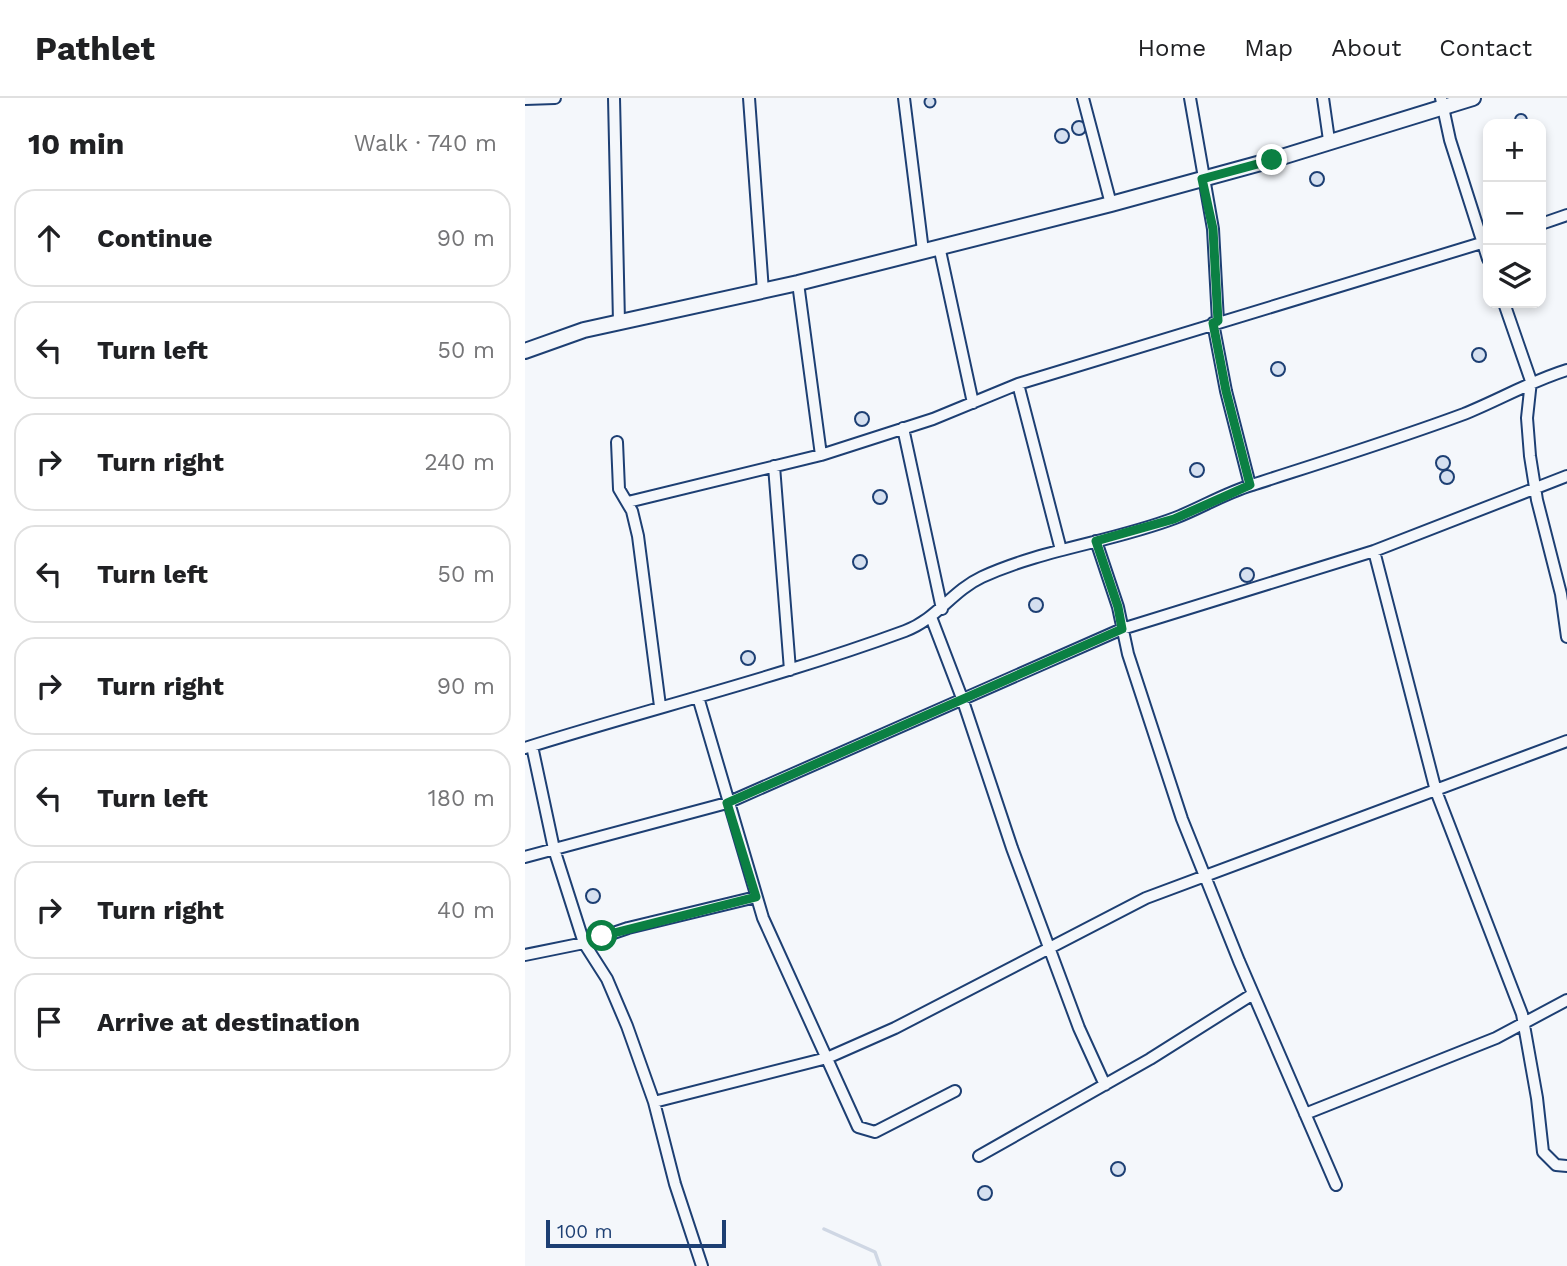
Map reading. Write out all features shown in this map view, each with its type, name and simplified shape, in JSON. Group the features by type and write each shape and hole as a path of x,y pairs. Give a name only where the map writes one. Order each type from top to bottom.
{"street":[{"path":"525,99 555,98"},
{"path":"614,98 619,322"},
{"path":"749,98 763,291"},
{"path":"904,98 922,251"},
{"path":"1083,98 1111,204"},
{"path":"1190,98 1202,179 1213,229 1216,322 1226,391 1250,485"},
{"path":"1323,98 1329,140"},
{"path":"525,351 584,330 798,284 1111,204 1329,140 1442,102 1473,98"},
{"path":"1442,102 1483,235"},
{"path":"1546,222 1567,215"},
{"path":"628,502 821,455 973,403 1018,384 1483,242"},
{"path":"939,246 973,403"},
{"path":"798,284 821,455"},
{"path":"1506,308 1531,381 1527,418 1535,487 1552,552 1567,637"},
{"path":"702,1266 675,1184 654,1102 607,979 585,943 554,849 528,747 660,706 698,698 790,670 909,629 942,609 958,590 983,576 1061,550 1174,519 1250,485 1295,473 1467,413 1531,381 1567,370"},
{"path":"1018,384 1061,550"},
{"path":"903,428 942,609"},
{"path":"617,442 619,489 628,502 646,582 660,706"},
{"path":"774,466 790,670"},
{"path":"525,857 727,803 1122,629 1374,551 1567,476"},
{"path":"1096,541 1166,773 1253,995 1336,1185"},
{"path":"1374,551 1436,791 1525,1024 1543,1152 1556,1165 1567,1166"},
{"path":"931,617 962,698 991,790 1079,1028 1105,1085"},
{"path":"698,698 756,897 827,1058 863,1131 880,1130 955,1091"},
{"path":"654,1102 827,1058 932,1009 1049,945 1146,898 1567,741"},
{"path":"525,955 585,943 628,928 756,897"},
{"path":"979,1156 1105,1085 1253,995"},
{"path":"1305,1114 1525,1024 1540,1011 1567,999"}],"building":[{"path":"930,96 936,102 930,108 924,102"},
{"path":"1521,114 1526,119 1516,119"},
{"path":"1079,121 1084,123 1084,133 1079,135 1074,133 1072,128 1074,123"},
{"path":"1062,129 1067,131 1067,141 1062,143 1057,141 1055,136 1057,131"},
{"path":"1317,172 1322,174 1322,184 1317,186 1312,184 1310,179 1312,174"},
{"path":"1479,348 1484,350 1484,360 1479,362 1474,360 1472,355 1474,350"},
{"path":"1278,362 1283,364 1283,374 1278,376 1273,374 1271,369 1273,364"},
{"path":"862,412 867,414 867,424 862,426 857,424 855,419 857,414"},
{"path":"1443,456 1448,458 1448,468 1443,470 1438,468 1436,463 1438,458"},
{"path":"1197,463 1202,465 1202,475 1197,477 1192,475 1190,470 1192,465"},
{"path":"1447,470 1452,472 1452,482 1447,484 1442,482 1440,477 1442,472"},
{"path":"880,490 885,492 885,502 880,504 875,502 873,497 875,492"},
{"path":"860,555 865,557 865,567 860,569 855,567 853,562 855,557"},
{"path":"1247,568 1252,570 1252,580 1247,582 1242,580 1240,575 1242,570"},
{"path":"1036,598 1041,600 1041,610 1036,612 1031,610 1029,605 1031,600"},
{"path":"748,651 753,653 753,663 748,665 743,663 741,658 743,653"},
{"path":"593,889 598,891 598,901 593,903 588,901 586,896 588,891"},
{"path":"1118,1162 1123,1164 1123,1174 1118,1176 1113,1174 1111,1169 1113,1164"},
{"path":"985,1186 990,1188 990,1198 985,1200 980,1198 978,1193 980,1188"}],"waterway":[{"path":"824,1229 875,1252 880,1266"}],"route":[{"path":"602,936 756,897 727,803 1122,629 1118,607 1096,541 1174,519 1250,485 1226,391 1213,323 1218,321 1213,229 1202,179 1272,160"}]}
